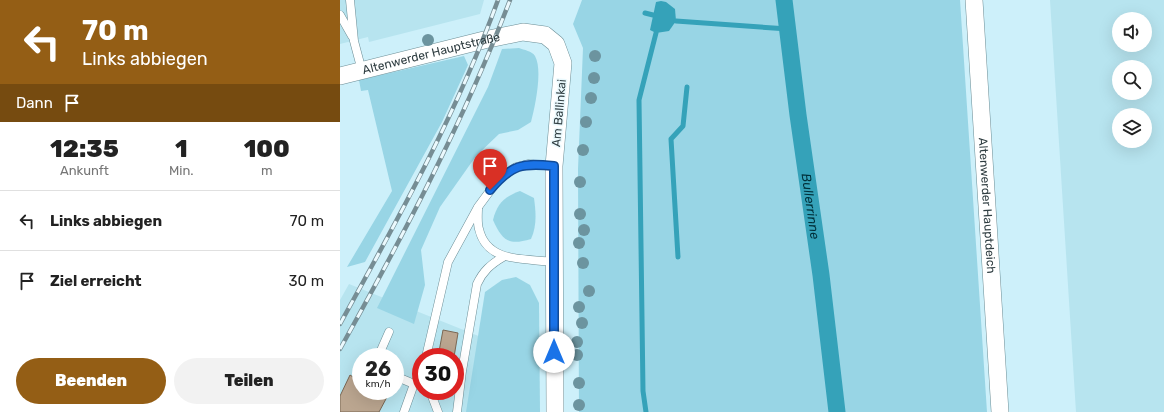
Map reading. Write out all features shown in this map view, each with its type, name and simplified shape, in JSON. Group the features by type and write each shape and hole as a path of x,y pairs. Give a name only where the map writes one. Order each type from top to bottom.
{"street":[{"name":"Altenwerder Hauptdeich","path":"974,0 1000,412"},
{"name":"Altenwerder Hauptstraße","path":"340,76 484,40 523,32"},
{"name":"Am Ballinkai","path":"523,32 538,33 552,39 562,56 563,71 554,166 555,412"}],"lane":[{"path":"350,0 354,41 362,70"},
{"path":"340,15 354,41"},
{"path":"428,348 448,262 478,207 498,180 516,167 528,164 554,166"},
{"path":"478,207 478,228 483,241 488,248 503,257 554,262"},
{"path":"463,348 477,284 481,274 488,267 503,257"},
{"path":"382,348 389,332"},
{"path":"404,412 412,390"},
{"path":"433,400 438,412"},
{"path":"457,400 457,412"}],"shaded area":[{"path":"340,0 484,0 480,14 369,42 368,37 340,44"},
{"path":"582,0 960,0 987,412 579,412 578,169 583,48 573,24"},
{"path":"1050,0 1164,0 1164,412 1076,412"},
{"path":"656,2 666,2 675,9 676,21 669,31 656,33 650,30"},
{"path":"519,48 532,53 537,62 538,89 531,122 518,130 499,134 476,156 440,207 421,250 425,285 414,324 377,308 488,87 502,49"},
{"path":"464,56 468,65 442,122 365,262 347,267 392,191 368,90 361,91 359,80"},
{"path":"520,191 534,198 536,214 531,239 517,242 507,240 503,237 493,220 499,205 505,199"},
{"path":"516,277 530,285 539,303 540,412 466,412 485,292 502,280"},
{"path":"349,284 481,337 539,412 340,412 340,300"}],"building":[{"path":"443,330 458,333 456,348 440,348"},
{"path":"350,375 352,376 352,400 385,400 379,412 340,412 340,396"}],"waterway":[{"name":"Bullerrinne","path":"784,0 798,115 821,275 837,412"},
{"path":"645,13 653,15"},
{"path":"676,21 788,29"},
{"path":"646,412 643,391 639,100 656,33"},
{"path":"678,257 671,139 683,126 687,87"}],"railway":[{"path":"340,324 405,205 445,124 482,42 498,0"},
{"path":"340,349 387,264 453,134 510,0"}],"route":[{"path":"490,190 498,180 516,167 528,164 554,166 554,352"}]}
